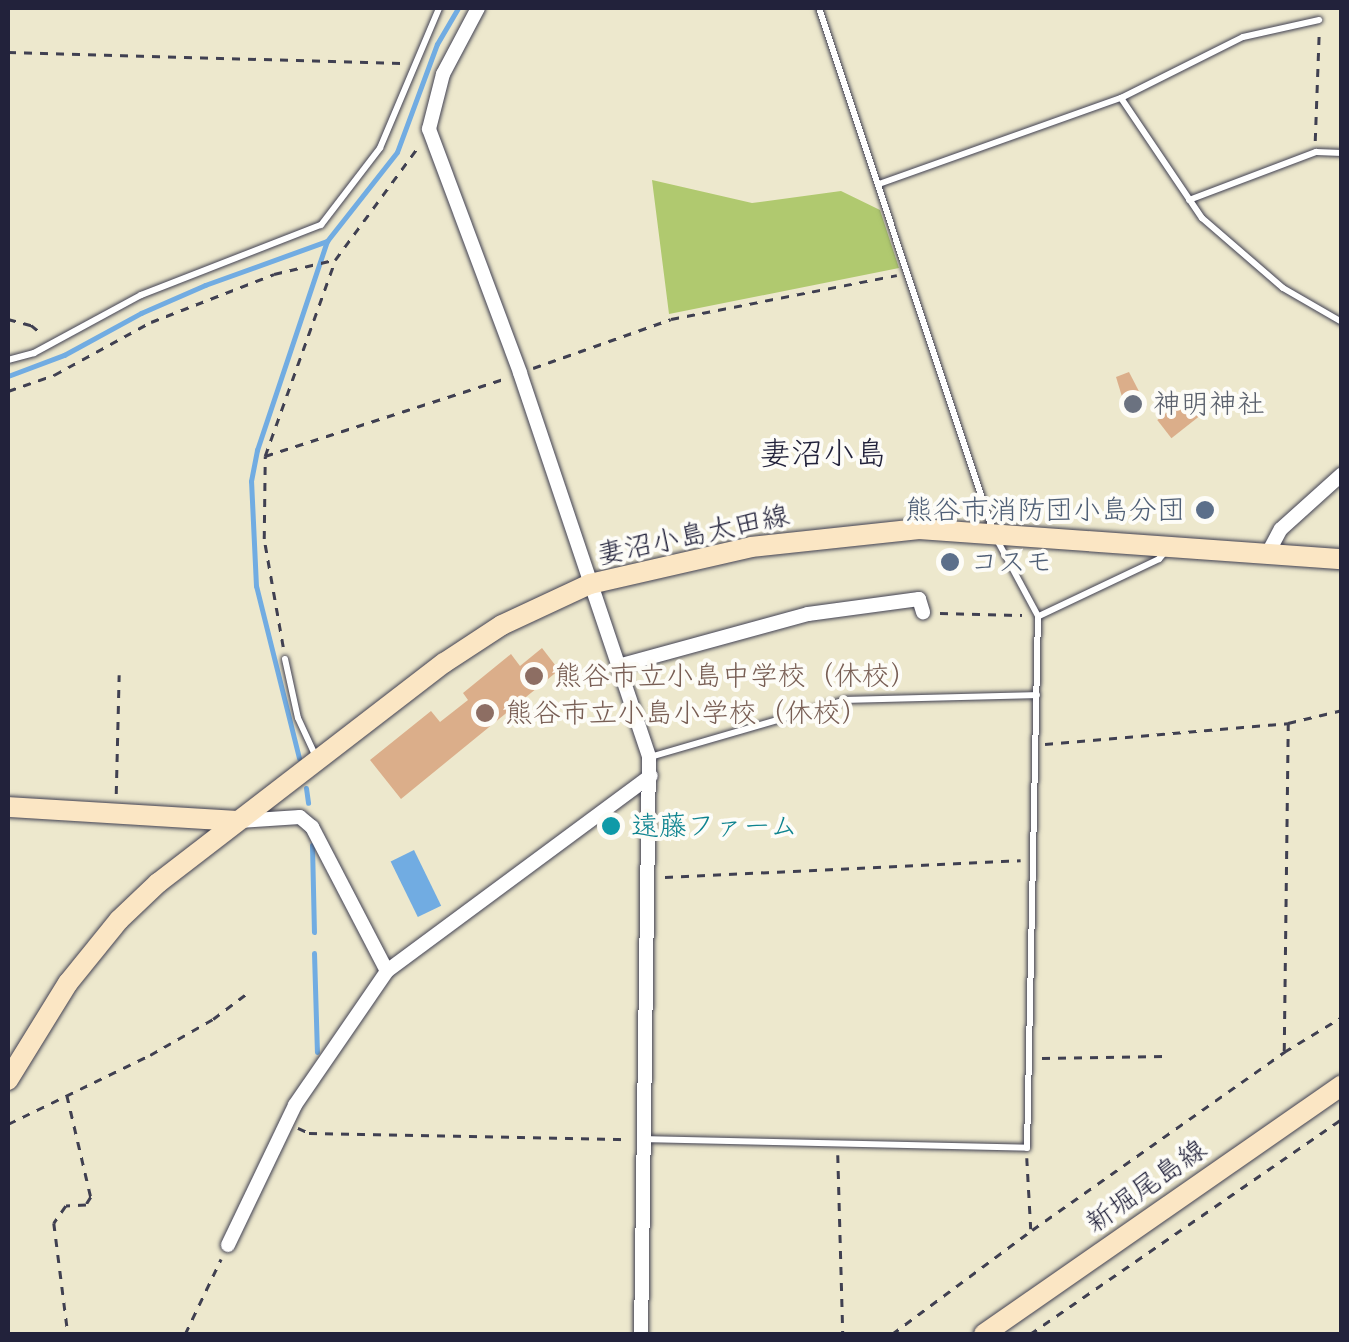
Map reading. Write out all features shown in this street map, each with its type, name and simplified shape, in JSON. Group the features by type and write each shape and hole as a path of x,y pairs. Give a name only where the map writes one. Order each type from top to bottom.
{"main road":[{"name":"妻沼小島太田線","path":"8,1080 68,983 119,920 318,758 485,635 590,584 668,564 790,541 885,531 994,531 1342,559"},
{"path":"8,807 236,822"},
{"name":"新堀尾島線","path":"984,1334 1342,1085"}],"street":[{"path":"478,8 443,74 428,129 520,373 649,757 641,1334"},
{"path":"1268,553 1280,529 1342,474"},
{"path":"618,666 808,614 919,599 923,612"},
{"path":"228,1244 286,1122 387,971 651,776"},
{"path":"236,822 300,817 312,827 387,971"}],"lane":[{"path":"8,360 50,344 140,295 320,225 380,148 412,64 439,8"},
{"path":"641,1139 1027,1148 1038,616 994,531 819,8"},
{"path":"878,184 1121,98 1243,37 1319,20"},
{"path":"1121,98 1189,200 1240,255 1282,288 1342,322"},
{"path":"1189,200 1316,152 1342,153"},
{"path":"1038,616 1159,559 1166,546"},
{"path":"285,659 298,718 318,758"},
{"path":"649,757 846,700 1037,696"}],"path":[{"path":"1316,152 1319,20"},
{"path":"8,52 412,64"},
{"path":"285,659 267,572 265,456 334,260 428,129"},
{"path":"8,391 54,375 150,322 274,274 334,260"},
{"path":"265,456 671,319 908,272"},
{"path":"8,320 31,325 50,344"},
{"path":"923,612 1038,616"},
{"path":"115,816 119,675"},
{"path":"1037,745 1288,723 1342,710"},
{"path":"1284,1052 1280,1042 1288,723"},
{"path":"648,877 1035,860"},
{"path":"8,1124 195,1029 250,991"},
{"path":"892,1334 1284,1052 1342,1018"},
{"path":"1030,1058 1165,1056"},
{"path":"67,1094 92,1197 86,1205 66,1206 54,1224 68,1334"},
{"path":"1030,1334 1342,1118"},
{"path":"286,1122 309,1133 641,1139"},
{"path":"838,1143 843,1334"},
{"path":"1027,1148 1028,1222 1032,1230"},
{"path":"185,1334 228,1244"}],"green space":[{"path":"652,180 752,203 841,191 880,210 899,268 669,314"}],"water":[{"path":"414,850 441,906 418,917 391,861"}],"building":[{"path":"1129,372 1147,407 1133,414 1127,413 1116,377"},
{"path":"1188,396 1202,414 1171,438 1157,420"},
{"path":"542,648 559,670 401,799 370,760 431,711 440,722 468,700 463,693 511,654 520,666"}],"waterway":[{"path":"8,376 64,355 141,313 205,285 327,241 397,152 437,44 458,8"},
{"path":"299,758 256,586 251,481 257,450 327,241"},
{"path":"306,788 308,803"},
{"path":"312,845 314,932"},
{"path":"314,953 317,1052"}],"place":[{"name":"神明神社","path":"1133,404"},
{"name":"熊谷市消防団小島分団","path":"1205,510"},
{"name":"コスモ","path":"950,562"},
{"name":"熊谷市立小島中学校（休校）","path":"534,676"},
{"name":"熊谷市立小島小学校（休校）","path":"485,713"},
{"name":"遠藤ファーム","path":"611,826"}],"district":[{"name":"妻沼小島","path":"823,454"}]}
